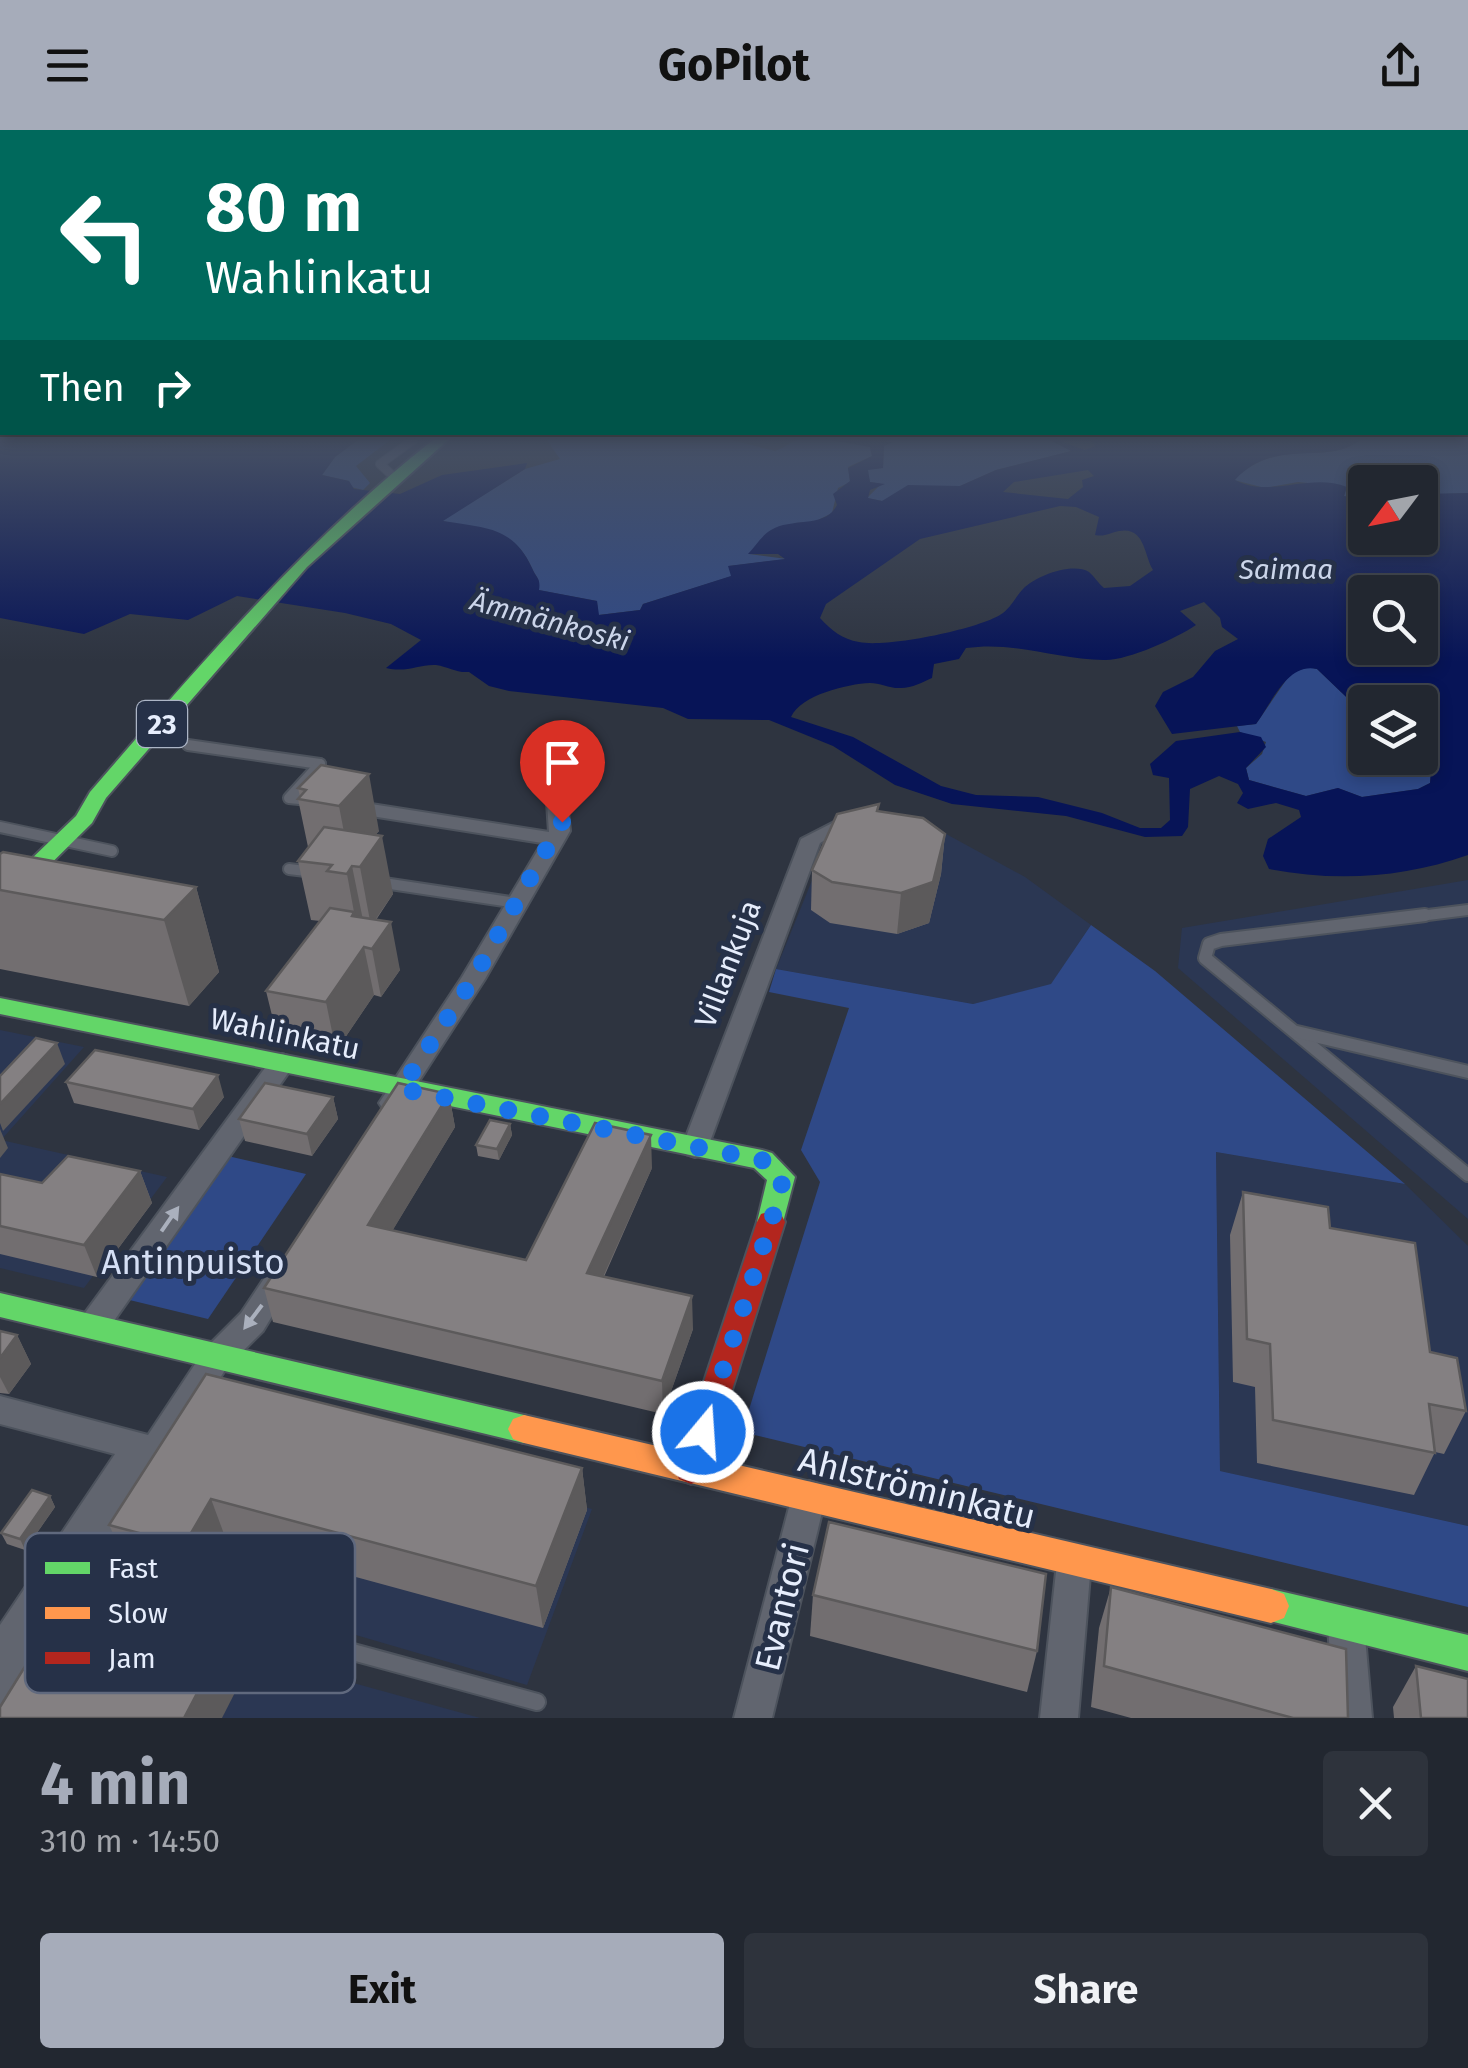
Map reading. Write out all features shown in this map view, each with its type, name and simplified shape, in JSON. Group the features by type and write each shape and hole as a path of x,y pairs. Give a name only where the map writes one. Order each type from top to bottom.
{"main road":[{"name":"23","path":"0,872 85,819 97,796 260,604 353,514"},
{"name":"23","path":"0,901 52,838"},
{"name":"Wahlinkatu","path":"0,1006 762,1160 781,1177 782,1188 691,1470"},
{"name":"Ahlströminkatu","path":"0,1305 809,1496 1074,1563 1468,1653"}],"street":[{"path":"372,1133 555,839 562,822 557,802"},
{"path":"330,804 555,839"},
{"name":"Villankuja","path":"695,1147 811,838 842,824"},
{"path":"93,1326 282,1063"},
{"path":"104,1533 216,1358 252,1322 302,1243"},
{"path":"0,1410 139,1446 82,1533"},
{"name":"Evantori","path":"754,1718 809,1496"},
{"path":"1058,1718 1074,1563"},
{"path":"0,1657 25,1619"},
{"path":"1346,1625 1353,1718"},
{"path":"0,1692 25,1654"}],"lane":[{"path":"188,746 320,764 289,798 330,804"},
{"path":"0,827 112,851"},
{"path":"289,868 327,874"},
{"path":"365,880 518,904"},
{"path":"1468,910 1209,944 1205,958 1468,1175"},
{"path":"1294,1032 1468,1072"},
{"path":"355,1652 537,1702"}],"shaded area":[{"path":"926,823 1025,877 1091,925 1051,985 973,1004 776,969 826,846"},
{"path":"1468,880 1468,1219 1178,968 1182,928"},
{"path":"0,1030 84,1047 1,1140 167,1177 84,1288 0,1268"},
{"path":"1216,1152 1405,1184 1468,1246 1468,1526 1220,1471"},
{"path":"220,1414 592,1509 527,1685 355,1635 355,1533 147,1533"},
{"path":"355,1683 480,1718 31,1718 46,1693 355,1693"}],"green space":[{"path":"453,514 830,514 814,522 795,523 749,554 787,559 729,566 732,576 643,604 640,610 598,615 597,601 538,590 538,580 524,554 506,537 442,521"},
{"path":"1308,667 1317,669 1348,699 1348,775 1431,775 1430,783 1418,789 1362,797 1338,788 1306,796 1249,780 1246,768 1262,754 1266,742 1240,732 1237,726 1256,724 1291,673"},
{"path":"1091,925 1155,971 1405,1184 1216,1152 1220,1471 1468,1526 1468,1607 742,1432 820,1182 801,1150 849,1008 769,992 776,969 973,1004 1051,984"},
{"name":"Antinpuisto","path":"219,1154 306,1174 208,1319 113,1296"}],"water":[{"path":"0,514 454,514 443,521 496,531 516,544 539,580 539,590 597,601 599,615 640,610 643,604 731,576 728,566 785,559 778,554 748,554 779,526 829,514 1026,514 920,539 826,604 820,618 838,634 872,643 911,640 992,619 1006,610 1029,584 1054,572 1082,569 1104,588 1130,586 1153,570 1139,537 1128,531 1095,535 1099,517 1092,514 1348,514 1348,555 1438,555 1438,514 1468,514 1468,855 1419,869 1369,876 1319,876 1269,869 1263,856 1268,839 1301,817 1299,810 1276,803 1248,809 1237,803 1243,793 1238,784 1219,776 1190,789 1188,827 1182,836 1145,837 1066,816 952,804 895,785 833,746 769,720 688,719 663,708 509,691 489,686 469,672 436,665 386,668 421,640 391,624 345,613 237,596 188,620 130,614 84,634 0,618","holes":["1204,602 1220,618 1222,627 1238,639 1215,651 1193,677 1163,692 1155,706 1172,734 1256,724 1289,678 1306,668 1317,669 1348,699 1348,685 1438,685 1438,775 1431,775 1430,783 1418,789 1362,797 1338,788 1306,796 1249,780 1246,768 1266,747 1261,737 1240,732 1176,741 1150,764 1153,775 1169,778 1170,820 1161,828 1140,828 1102,813 1038,797 976,795 941,786 853,737 791,717 804,703 838,688 870,683 905,688 917,684 932,678 934,664 959,659 966,648 1019,648 1069,657 1114,659 1165,642 1196,625 1180,611"]}],"building":[{"path":"321,765 369,774 339,806 298,799 306,790 298,788"},
{"path":"879,804 877,811 923,818 945,834 933,882 901,893 832,882 812,870 837,814"},
{"path":"324,827 382,836 360,867 352,866 347,874 327,871 332,865 298,861"},
{"path":"3,852 196,887 164,920 0,890"},
{"path":"330,908 391,922 372,949 364,947 326,1002 266,991"},
{"path":"36,1038 57,1043 0,1104 0,1076"},
{"path":"95,1050 218,1075 193,1109 66,1082"},
{"path":"265,1083 333,1097 307,1134 239,1119"},
{"path":"398,1083 449,1094 368,1225 526,1260 595,1123 651,1135 587,1273 692,1296 662,1381 264,1288"},
{"path":"490,1120 510,1124 497,1149 476,1145"},
{"path":"68,1156 140,1171 84,1245 0,1226 0,1174 42,1183"},
{"path":"1243,1192 1328,1207 1330,1228 1415,1243 1430,1352 1457,1358 1466,1411 1429,1404 1435,1453 1273,1420 1270,1344 1247,1339"},
{"path":"0,1331 17,1335 0,1358"},
{"path":"206,1374 582,1468 536,1586 355,1538 355,1533 338,1533 211,1499 191,1533 139,1533 109,1525"},
{"path":"32,1490 50,1496 20,1539 1,1533"},
{"path":"829,1522 1046,1574 1037,1651 813,1595"},
{"path":"1111,1587 1346,1649 1348,1718 1293,1718 1104,1666"},
{"path":"25,1666 25,1693 197,1693 184,1718 0,1718 0,1707"},
{"path":"1416,1666 1468,1679 1468,1718 1421,1718"}],"traffic: fast":[{"path":"0,901 85,819 97,796 218,654 354,514"},
{"path":"0,1006 762,1160 781,1177 771,1222"},
{"path":"0,1305 524,1429"},
{"path":"1271,1606 1468,1653"}],"traffic: slow":[{"path":"524,1429 1271,1606"}],"traffic: jam":[{"path":"691,1469 771,1222"}],"route":[{"path":"562,822 473,979 401,1089 762,1160 774,1167 782,1188 703,1432"}],"water label":[{"name":"Saimaa","path":"1286,569"},
{"name":"Ämmänkoski","path":"550,621"}]}
